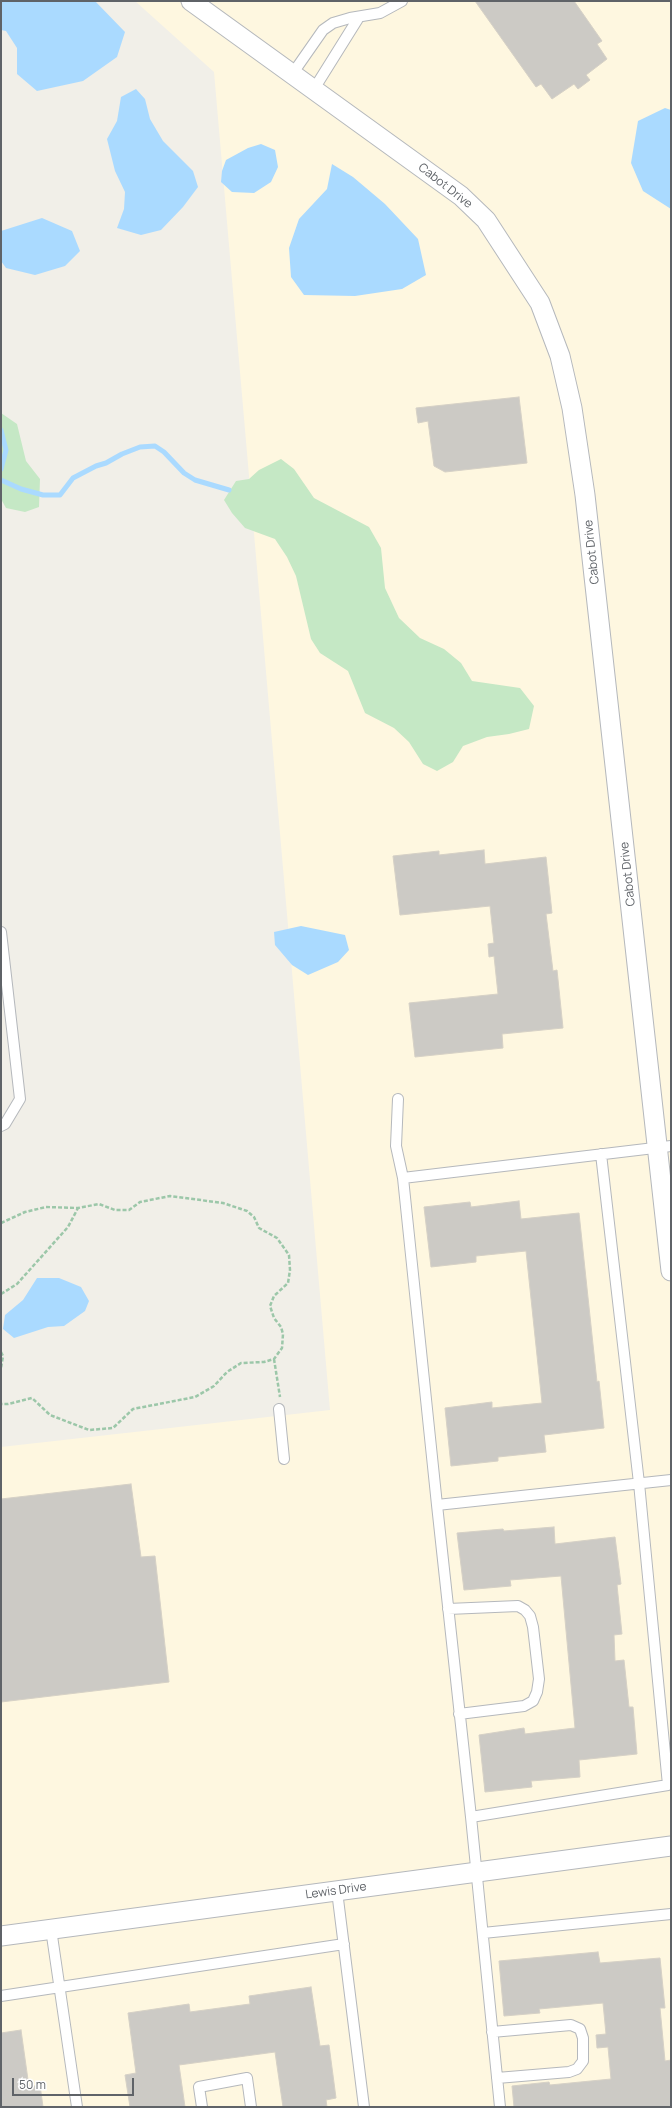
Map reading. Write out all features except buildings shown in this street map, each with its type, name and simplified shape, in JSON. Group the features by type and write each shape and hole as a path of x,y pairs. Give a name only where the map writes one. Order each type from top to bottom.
{"street":[{"name":"Cabot Drive","path":"191,1 293,73 461,196 486,220 540,303 560,356 572,408 585,495 664,1147 671,1271"},
{"name":"Lewis Drive","path":"1,1936 671,1846"}],"lane":[{"path":"293,73 323,30 341,20 380,13 402,1"},
{"path":"314,89 359,17"},
{"path":"1,932 20,1098 5,1124 1,1126"},
{"path":"398,1099 396,1146 404,1178 500,2107"},
{"path":"404,1178 664,1147"},
{"path":"471,1817 668,1785 639,1484 601,1154"},
{"path":"279,1409 284,1459"},
{"path":"437,1505 671,1480"},
{"path":"448,1610 518,1606 526,1610 534,1627 539,1679 537,1692 533,1701 524,1706 459,1714"},
{"path":"337,1890 364,2107"},
{"path":"483,1933 671,1914"},
{"path":"51,1929 77,2107"},
{"path":"1,1996 344,1944"},
{"path":"492,2032 571,2025 580,2029 583,2038 583,2061 577,2069 569,2072 497,2078"},
{"path":"202,2107 200,2087 247,2078 252,2107"}],"path":[{"path":"1,1223 25,1212 46,1207 78,1208 99,1204 115,1210 129,1210 140,1202 170,1196 223,1203 247,1211 254,1217 259,1228 277,1238 289,1255 290,1270 288,1283 274,1296 270,1306 274,1318 281,1326 283,1334 282,1348 274,1360 280,1395 279,1409"},
{"path":"1,1294 17,1284 68,1227 78,1208"},
{"path":"1,1352 4,1356 1,1368"},
{"path":"1,1404 8,1404 32,1398 50,1415 78,1427 90,1430 113,1428 133,1409 195,1397 214,1386 228,1372 241,1363 274,1360"}],"shaded area":[{"path":"135,1 671,1 671,2107 1,2107 1,1447 330,1410 214,72"}],"green space":[{"path":"1,413 17,424 26,461 40,479 39,507 25,512 6,508 1,499"},
{"path":"281,459 294,469 314,498 369,527 381,548 385,588 399,618 420,638 444,649 461,663 472,681 520,688 534,706 529,729 487,737 463,746 453,762 437,771 423,764 409,742 394,728 365,713 348,671 320,653 311,639 296,576 287,557 275,539 245,528 232,513 224,500 236,481 249,479 259,470"}],"water":[{"path":"1,1 95,1 125,32 117,57 83,81 37,91 17,74 17,48 6,31 1,30"},
{"path":"136,89 145,99 150,119 163,141 193,171 198,187 183,207 161,230 141,235 117,228 124,209 125,192 115,171 107,139 117,121 121,97"},
{"path":"665,108 671,110 671,209 643,191 631,163 638,121"},
{"path":"261,144 275,150 278,167 271,182 254,193 232,192 221,182 222,171 226,160 248,148"},
{"path":"332,164 353,177 385,204 418,239 426,275 402,289 355,296 304,295 291,277 289,248 299,219 327,189"},
{"path":"42,218 72,231 80,251 65,266 35,275 6,268 1,261 1,231"},
{"path":"301,926 345,935 349,950 338,962 308,975 292,965 275,945 274,932"},
{"path":"37,1278 59,1278 81,1287 89,1301 85,1311 64,1326 48,1327 14,1338 3,1329 5,1315 23,1300"}],"waterway":[{"path":"1,430 6,450 1,469"},
{"path":"1,480 21,489 43,495 60,495 73,478 96,466 106,463 122,454 140,447 155,446 164,452 184,473 195,480 229,490"}]}
